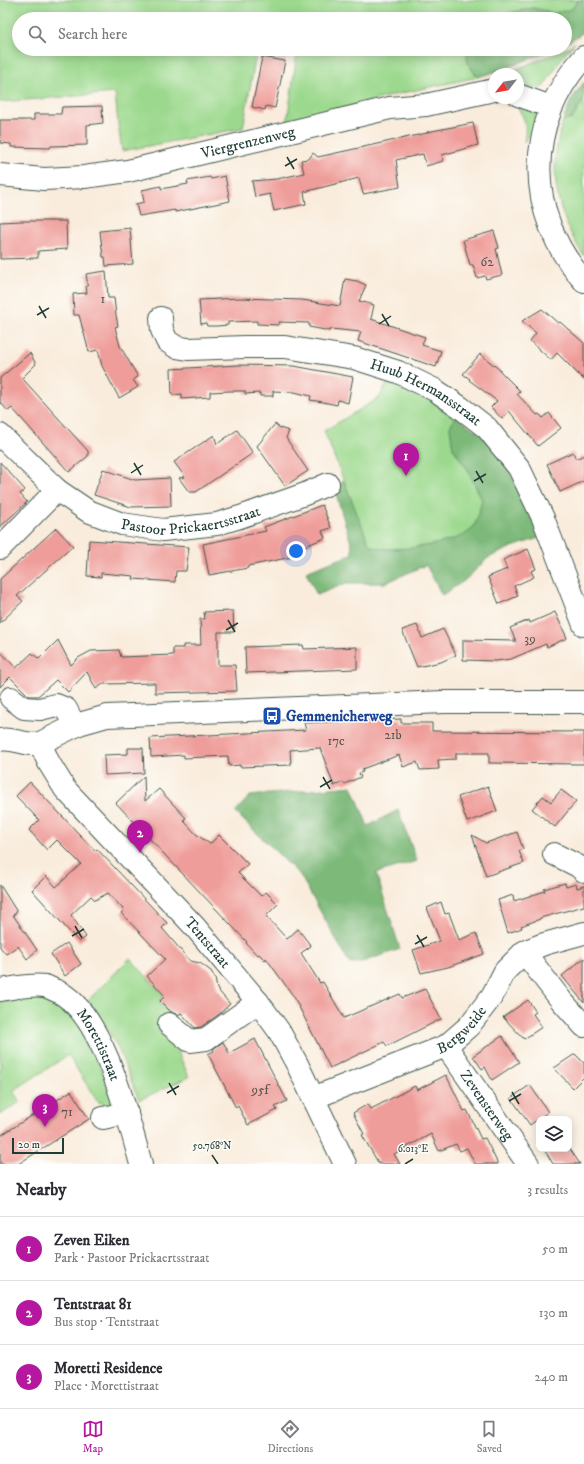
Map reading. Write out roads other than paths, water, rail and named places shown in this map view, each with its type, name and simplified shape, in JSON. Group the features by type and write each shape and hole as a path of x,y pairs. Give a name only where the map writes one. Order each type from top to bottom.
{"street":[{"path":"584,57 568,78 551,107 544,129 539,156 539,179 542,202 548,223 556,242 569,263 584,281"},
{"name":"Viergrenzenweg","path":"0,175 44,179 84,177 128,171 390,108 426,106 488,91"},
{"path":"524,97 551,107"},
{"name":"Huub Hermansstraat","path":"161,318 162,330 167,341 176,347 188,349 285,347 354,358 398,372 435,390 460,407 487,428 519,468 543,518 584,625"},
{"name":"Pastoor Prickaertsstraat","path":"0,435 57,490 88,511 122,524 163,530 217,524 305,494 328,484"},
{"path":"0,548 57,490"},
{"path":"11,698 24,708 40,710 56,705 66,709 75,726"},
{"path":"3,734 26,744 33,745 92,719 107,716 444,702 584,702"},
{"name":"Tentstraat","path":"40,743 49,763 65,789 195,927 258,1002 279,1031 297,1064 345,1164"},
{"path":"554,854 578,866 584,871"},
{"name":"Bergweide","path":"313,1098 446,1046 469,1026 492,996 505,971 524,952 544,944 584,933"},
{"path":"524,952 561,1000 584,1026"},
{"name":"Morettistraat","path":"0,990 46,986 61,993 76,1006 88,1021 101,1044 115,1077 127,1112 141,1164"},
{"path":"169,1024 190,1041 206,1039 258,1002"},
{"name":"Zevensterweg","path":"446,1046 528,1164"},
{"path":"103,1118 127,1112"}],"place":[{"name":"Zeven Eiken","path":"406,476"},
{"name":"Gemmenicherweg","path":"272,716"},
{"name":"Tentstraat 81","path":"140,853"},
{"name":"Moretti Residence","path":"45,1127"}]}
